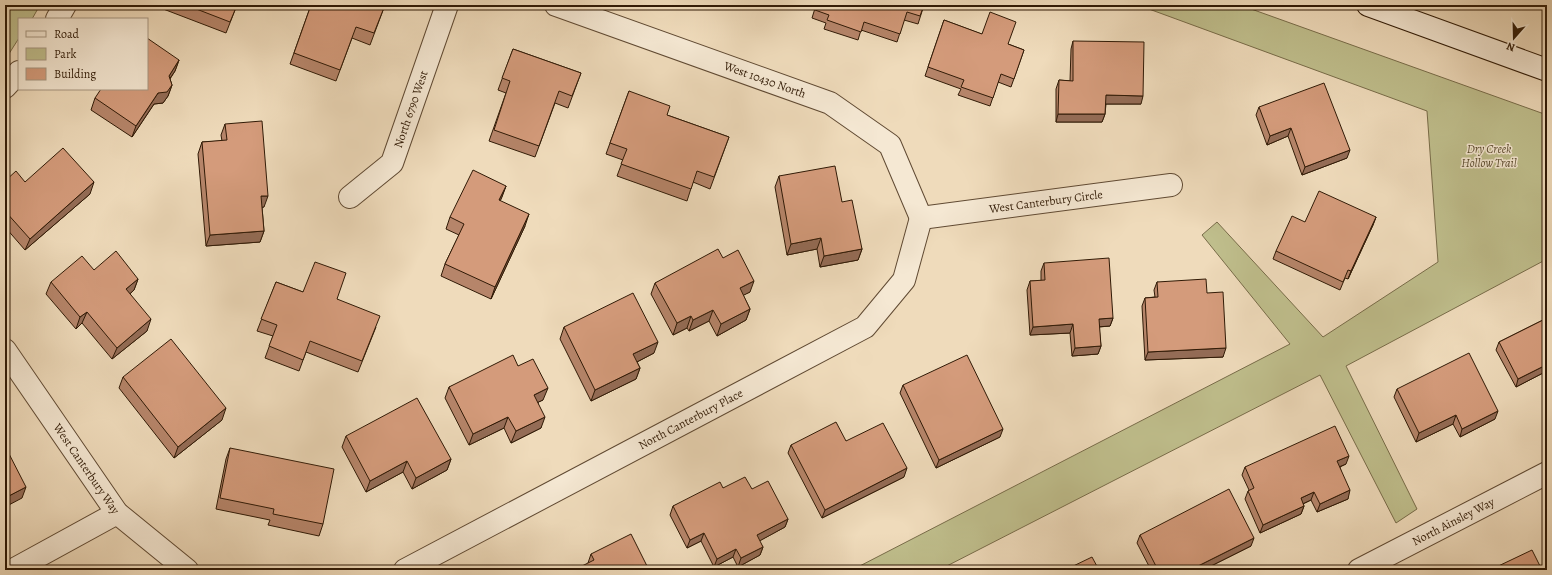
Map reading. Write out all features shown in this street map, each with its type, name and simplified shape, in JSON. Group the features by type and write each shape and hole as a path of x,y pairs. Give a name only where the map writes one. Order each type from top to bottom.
{"street":[{"path":"58,18 65,5"},
{"name":"North 6790 West","path":"350,197 392,163 447,5"},
{"name":"West 10430 North","path":"556,5 830,103 890,145 921,218"},
{"path":"1368,5 1547,70"},
{"path":"5,88 18,73"},
{"name":"West Canterbury Circle","path":"921,218 1171,184"},
{"name":"North Canterbury Place","path":"405,570 865,327 904,280 921,218"},
{"name":"West Canterbury Way","path":"5,350 117,513 187,570"},
{"name":"North Ainsley Way","path":"1359,570 1547,473"},
{"path":"13,570 117,513"}],"green space":[{"path":"5,5 40,5 33,18 18,18 18,40 5,60"},
{"name":"Dry Creek Hollow Trail","path":"1138,5 1240,5 1547,115 1547,259 1346,366 1417,509 1396,523 1320,375 939,570 852,570 1290,344 1202,235 1217,222 1323,337 1438,262 1427,111"}],"building":[{"path":"186,5 237,5 230,22"},
{"path":"311,5 332,5 339,7 340,5 385,5 374,33 356,27 340,70 294,53"},
{"path":"816,5 924,5 920,16 907,12 900,34 864,22 861,32 827,20 829,15 815,10"},
{"path":"990,12 1016,22 1008,44 1024,50 1014,79 1001,74 993,98 961,87 964,80 928,67 944,20 982,34"},
{"path":"148,39 179,60 169,76 172,85 167,92 158,93 136,126 95,98 100,90 148,90"},
{"path":"1073,41 1144,42 1143,96 1106,95 1105,114 1058,114 1059,80 1073,81"},
{"path":"513,49 581,73 572,96 559,91 539,146 494,130 510,81 502,78"},
{"path":"1324,83 1350,150 1305,167 1291,128 1270,136 1259,107"},
{"path":"629,91 670,106 667,115 729,137 714,177 697,171 691,189 621,164 627,149 610,143"},
{"path":"262,121 268,196 261,196 264,231 210,235 202,142 227,140 225,124"},
{"path":"63,148 94,182 30,239 5,211 5,181 16,171 25,182"},
{"path":"835,166 842,202 852,200 862,249 824,256 821,238 791,244 779,176"},
{"path":"473,170 506,186 499,200 529,214 495,287 445,264 464,224 450,217"},
{"path":"1319,191 1376,217 1351,271 1348,270 1343,282 1276,251 1292,216 1305,222"},
{"path":"718,249 723,258 738,250 754,281 740,288 750,309 721,324 713,310 693,320 691,316 677,323 655,283"},
{"path":"116,251 138,279 126,289 151,319 117,348 87,312 80,317 51,282 82,256 94,270"},
{"path":"1109,258 1113,318 1099,319 1101,346 1075,348 1073,324 1033,327 1030,281 1045,280 1044,263"},
{"path":"315,262 346,273 337,299 380,316 362,361 310,341 303,360 269,346 277,325 261,319 276,282 303,292"},
{"path":"1206,279 1207,293 1223,292 1226,348 1148,352 1145,298 1158,297 1157,282"},
{"path":"633,293 658,342 633,354 640,368 595,390 564,327"},
{"path":"1547,318 1547,366 1546,365 1518,379 1499,342"},
{"path":"171,339 226,408 178,447 123,377"},
{"path":"1469,353 1498,411 1462,429 1456,415 1419,433 1397,389"},
{"path":"513,355 518,366 533,359 548,388 534,395 545,417 516,431 508,417 473,434 449,387"},
{"path":"967,355 1003,429 939,460 903,385"},
{"path":"417,398 451,459 416,478 407,461 370,481 346,436"},
{"path":"836,422 846,441 883,423 907,468 825,510 791,445"},
{"path":"1335,426 1349,456 1337,461 1350,490 1320,504 1314,492 1301,498 1304,506 1263,525 1248,491 1254,488 1245,467"},
{"path":"5,446 26,487 5,498"},
{"path":"230,448 334,469 323,524 273,514 274,509 220,498"},
{"path":"745,477 752,489 768,481 788,519 757,535 763,547 741,558 736,549 717,559 704,533 690,540 673,506 720,482 723,488"},
{"path":"1229,489 1254,538 1190,570 1158,570 1140,535"},
{"path":"631,534 649,570 574,570 594,560 591,554"},
{"path":"1532,550 1542,570 1490,570"},
{"path":"1092,557 1099,570 1065,570"}]}
